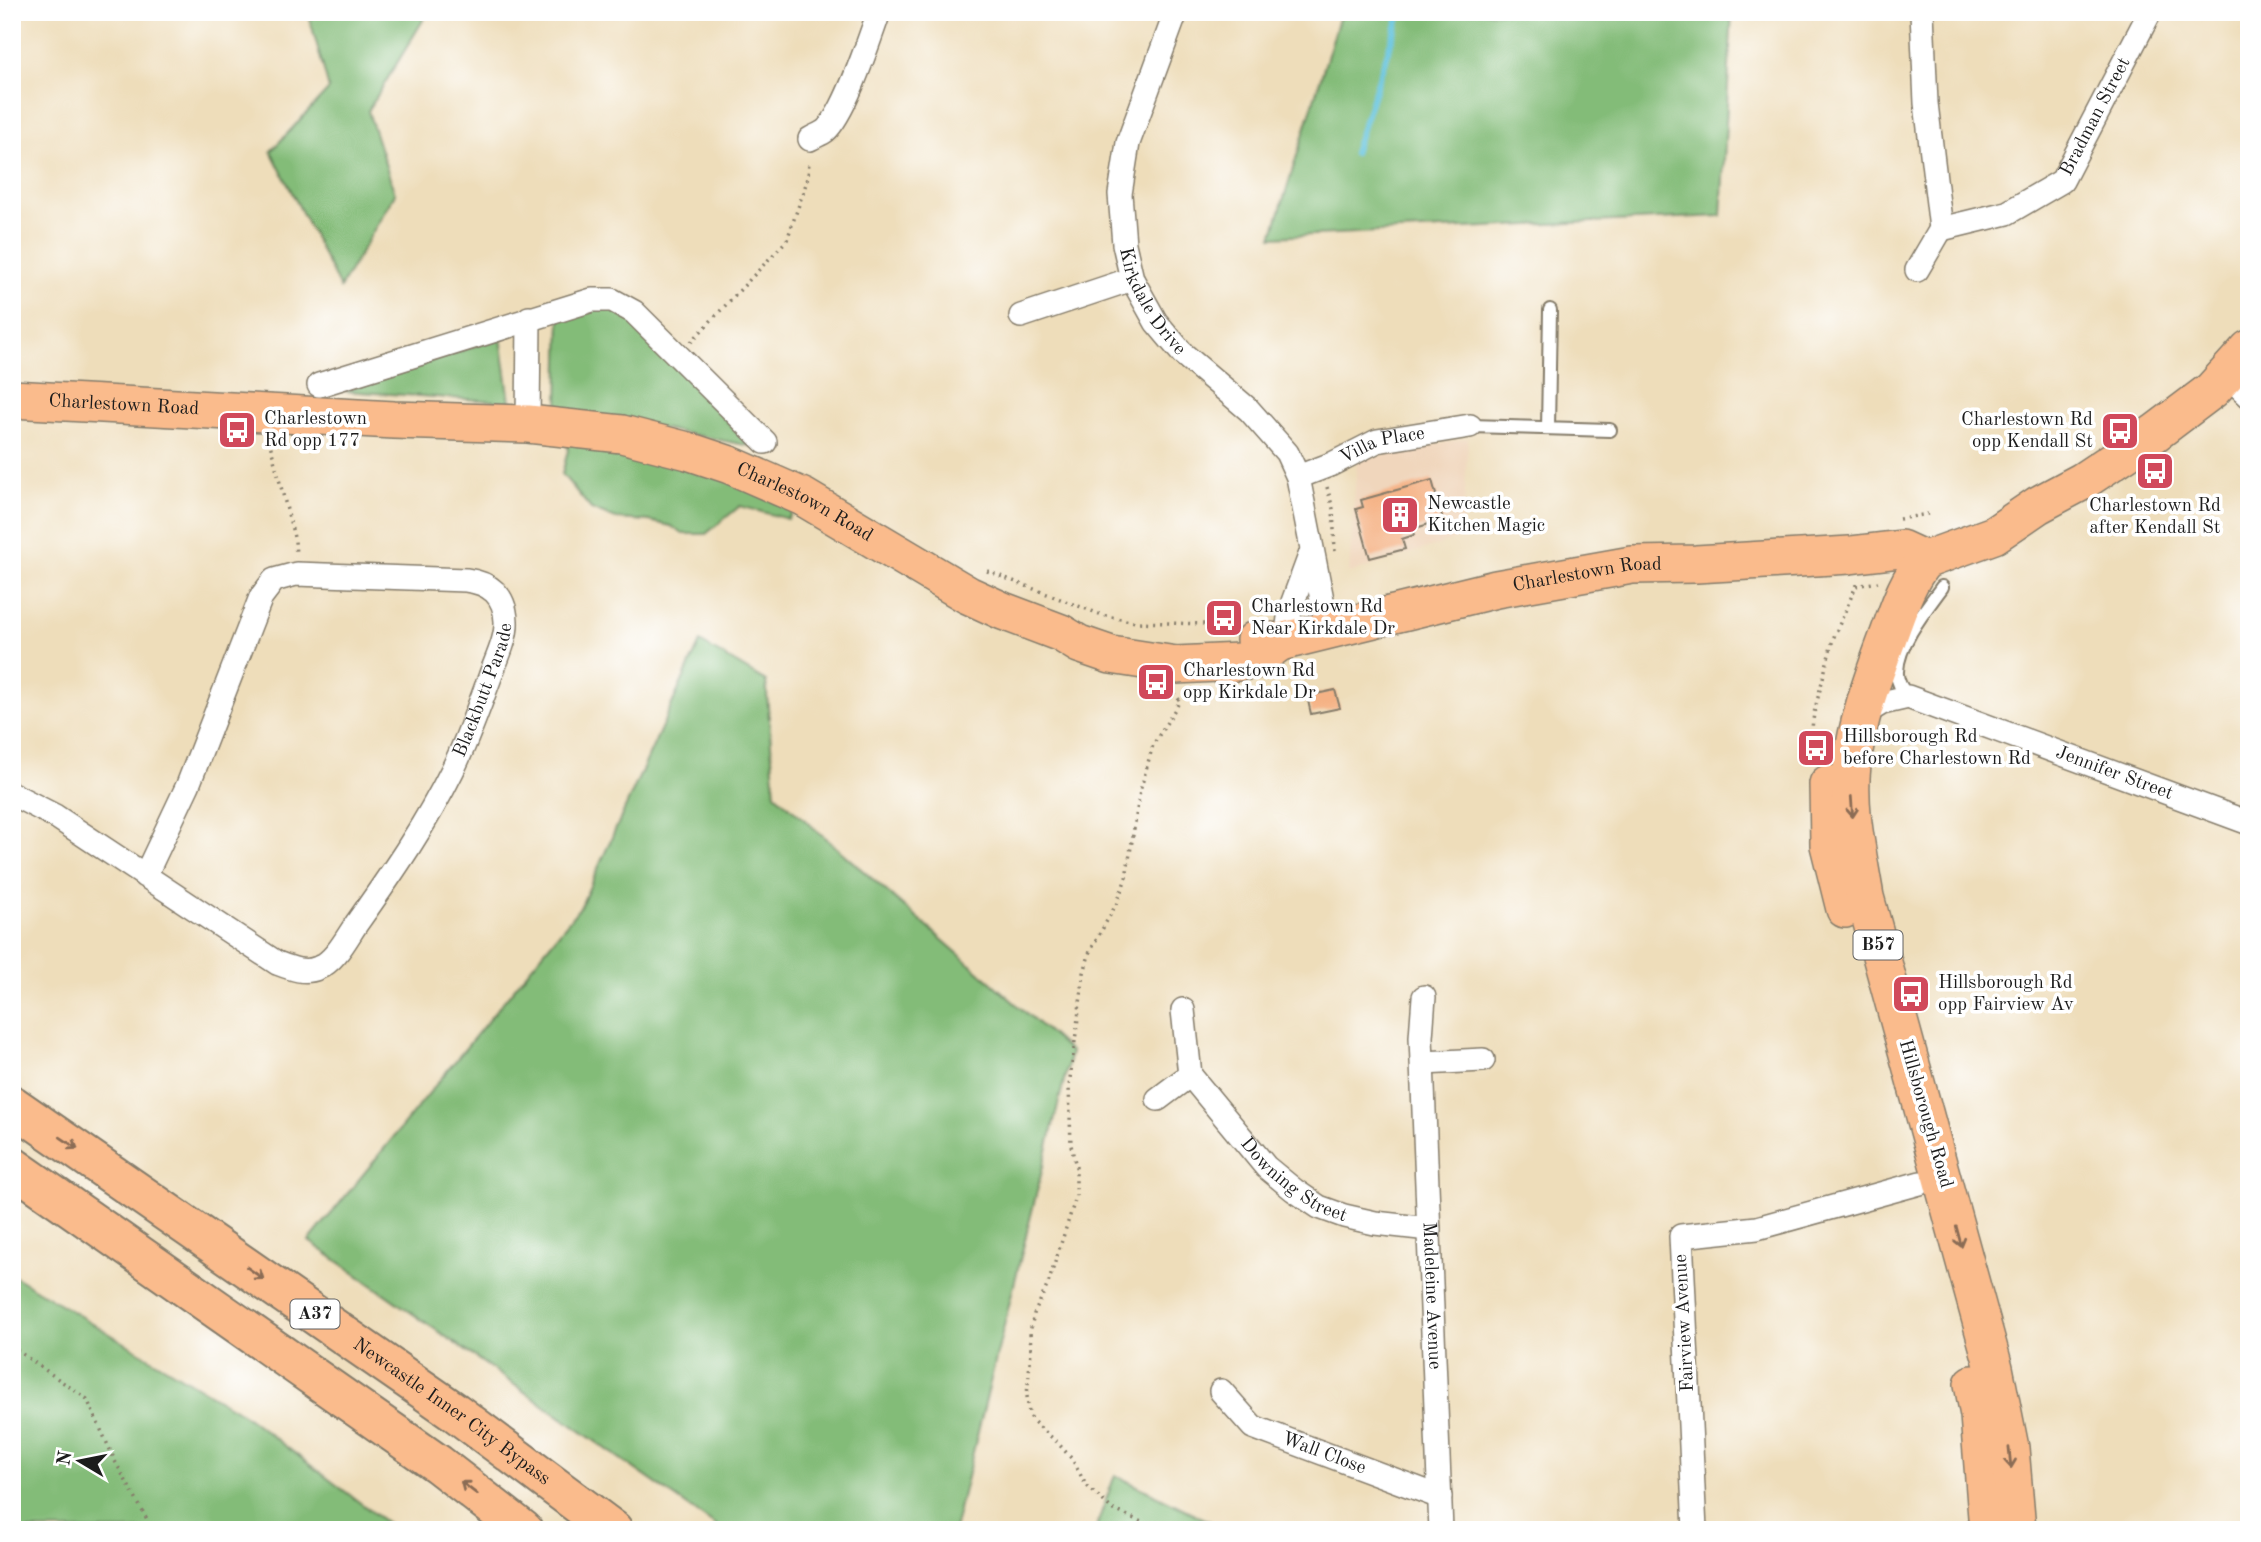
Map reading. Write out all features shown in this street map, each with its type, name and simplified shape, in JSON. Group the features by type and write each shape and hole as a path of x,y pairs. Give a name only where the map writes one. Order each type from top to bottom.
{"highway":[{"name":"Newcastle Inner City Bypass","path":"12,1105 455,1412 613,1530"},
{"name":"A37","path":"12,1166 438,1464 523,1530"},
{"path":"12,1187 260,1338"}],"main road":[{"name":"Charlestown Road","path":"12,399 528,424 622,434 730,465 803,498 968,595 1062,633 1079,644 1111,655 1176,665 1255,660 1283,642 1328,630 1496,589 1632,565 1839,556 1927,562 1994,535 2038,505 2083,481 2155,433 2212,390 2242,373"},
{"name":"Hillsborough Road","path":"1927,562 1917,569 1905,592 1862,715 1851,766 1853,823 1865,897 1994,1368 2010,1448 2017,1530"},
{"name":"B57","path":"1927,562 1892,563 1885,581 1837,728 1828,771 1829,845 1970,1365 1979,1415 1988,1530"}],"street":[{"path":"810,139 825,130 835,117 853,81 879,12"},
{"name":"Kirkdale Drive","path":"1176,12 1128,143 1120,194 1124,244 1132,279 1156,321 1182,354 1249,410 1287,453 1298,477 1328,630"},
{"path":"1917,270 1941,229 1926,103 1922,12"},
{"name":"Bradman Street","path":"1941,229 2007,213 2062,181 2150,12"},
{"path":"1021,316 1132,279"},
{"name":"Charlestown Road","path":"319,385 592,299 612,300 634,312 765,442"},
{"path":"528,424 529,318"},
{"name":"Villa Place","path":"1298,477 1332,464 1377,441 1470,426"},
{"path":"1283,642 1290,610 1312,550"},
{"name":"Blackbutt Parade","path":"12,794 55,816 145,876 277,963 306,971 318,968 334,955 395,869 428,816 452,770 474,721 503,641 505,611 495,592 487,584 466,580 296,575 274,580 261,597 188,785 145,876"},
{"path":"1862,715 1882,703 1908,697"},
{"name":"Jennifer Street","path":"1908,697 2249,823"},
{"name":"Madeleine Avenue","path":"1424,997 1421,1037 1441,1530"},
{"path":"1158,1099 1190,1075 1183,1010"},
{"path":"1423,1063 1483,1060"},
{"name":"Downing Street","path":"1190,1075 1266,1167 1294,1191 1319,1206 1344,1216 1375,1223 1429,1229"},
{"name":"Fairview Avenue","path":"1695,1530 1681,1236 1757,1228 1920,1184"},
{"name":"Wall Close","path":"1221,1391 1253,1427 1440,1497"}],"lane":[{"path":"1548,429 1550,310"},
{"path":"1470,426 1610,430"},
{"path":"1908,697 1899,685 1896,672 1902,651 1919,619 1927,562"}],"path":[{"path":"678,356 786,240 808,178 810,139"},
{"path":"267,435 295,541 296,575"},
{"path":"977,569 1102,615 1135,622 1204,625 1242,621"},
{"path":"1828,771 1814,755 1810,743 1814,713 1833,639 1856,586 1858,573"},
{"path":"1160,1530 1112,1508 1086,1485 1072,1460 1057,1442 1034,1422 1029,1414 1027,1396 1032,1323 1048,1284 1076,1197 1069,1087 1084,973 1090,951 1117,903 1126,878 1140,791 1153,745 1180,701"},
{"path":"12,1345 87,1399 116,1463 153,1530"}],"shaded area":[{"path":"1468,438 1462,537 1349,573 1357,460"}],"green space":[{"path":"308,12 428,12 368,111 395,194 340,288 271,151 329,89"},
{"path":"1341,12 1732,12 1721,216 1272,237"},
{"path":"621,305 750,446 558,408 560,311"},
{"path":"501,337 510,402 344,391"},
{"path":"567,440 677,455 793,511 788,519 740,506 706,534 683,534 671,526 649,521 616,519 591,509 562,474 568,450"},
{"path":"700,642 766,681 775,794 1071,1052 954,1530 722,1530 309,1241 581,906"},
{"path":"12,1275 243,1414 396,1530 12,1530"},
{"path":"1115,1475 1227,1530 1095,1530"}],"building":[{"name":"Newcastle Kitchen Magic","path":"1432,480 1443,520 1412,529 1414,535 1402,539 1405,549 1370,558 1356,509 1363,507 1361,500"},
{"path":"1335,690 1340,708 1311,714 1307,696"}],"waterway":[{"path":"1354,153 1401,12"}],"place":[{"name":"Charlestown Rd opp 177","path":"237,430"},
{"name":"Charlestown Rd opp Kendall St","path":"2120,431"},
{"name":"Charlestown Rd after Kendall St","path":"2155,471"},
{"name":"Newcastle Kitchen Magic","path":"1400,515"},
{"name":"Charlestown Rd Near Kirkdale Dr","path":"1224,618"},
{"name":"Charlestown Rd opp Kirkdale Dr","path":"1156,682"},
{"name":"Hillsborough Rd before Charlestown Rd","path":"1816,748"},
{"name":"Hillsborough Rd opp Fairview Av","path":"1911,994"}]}
